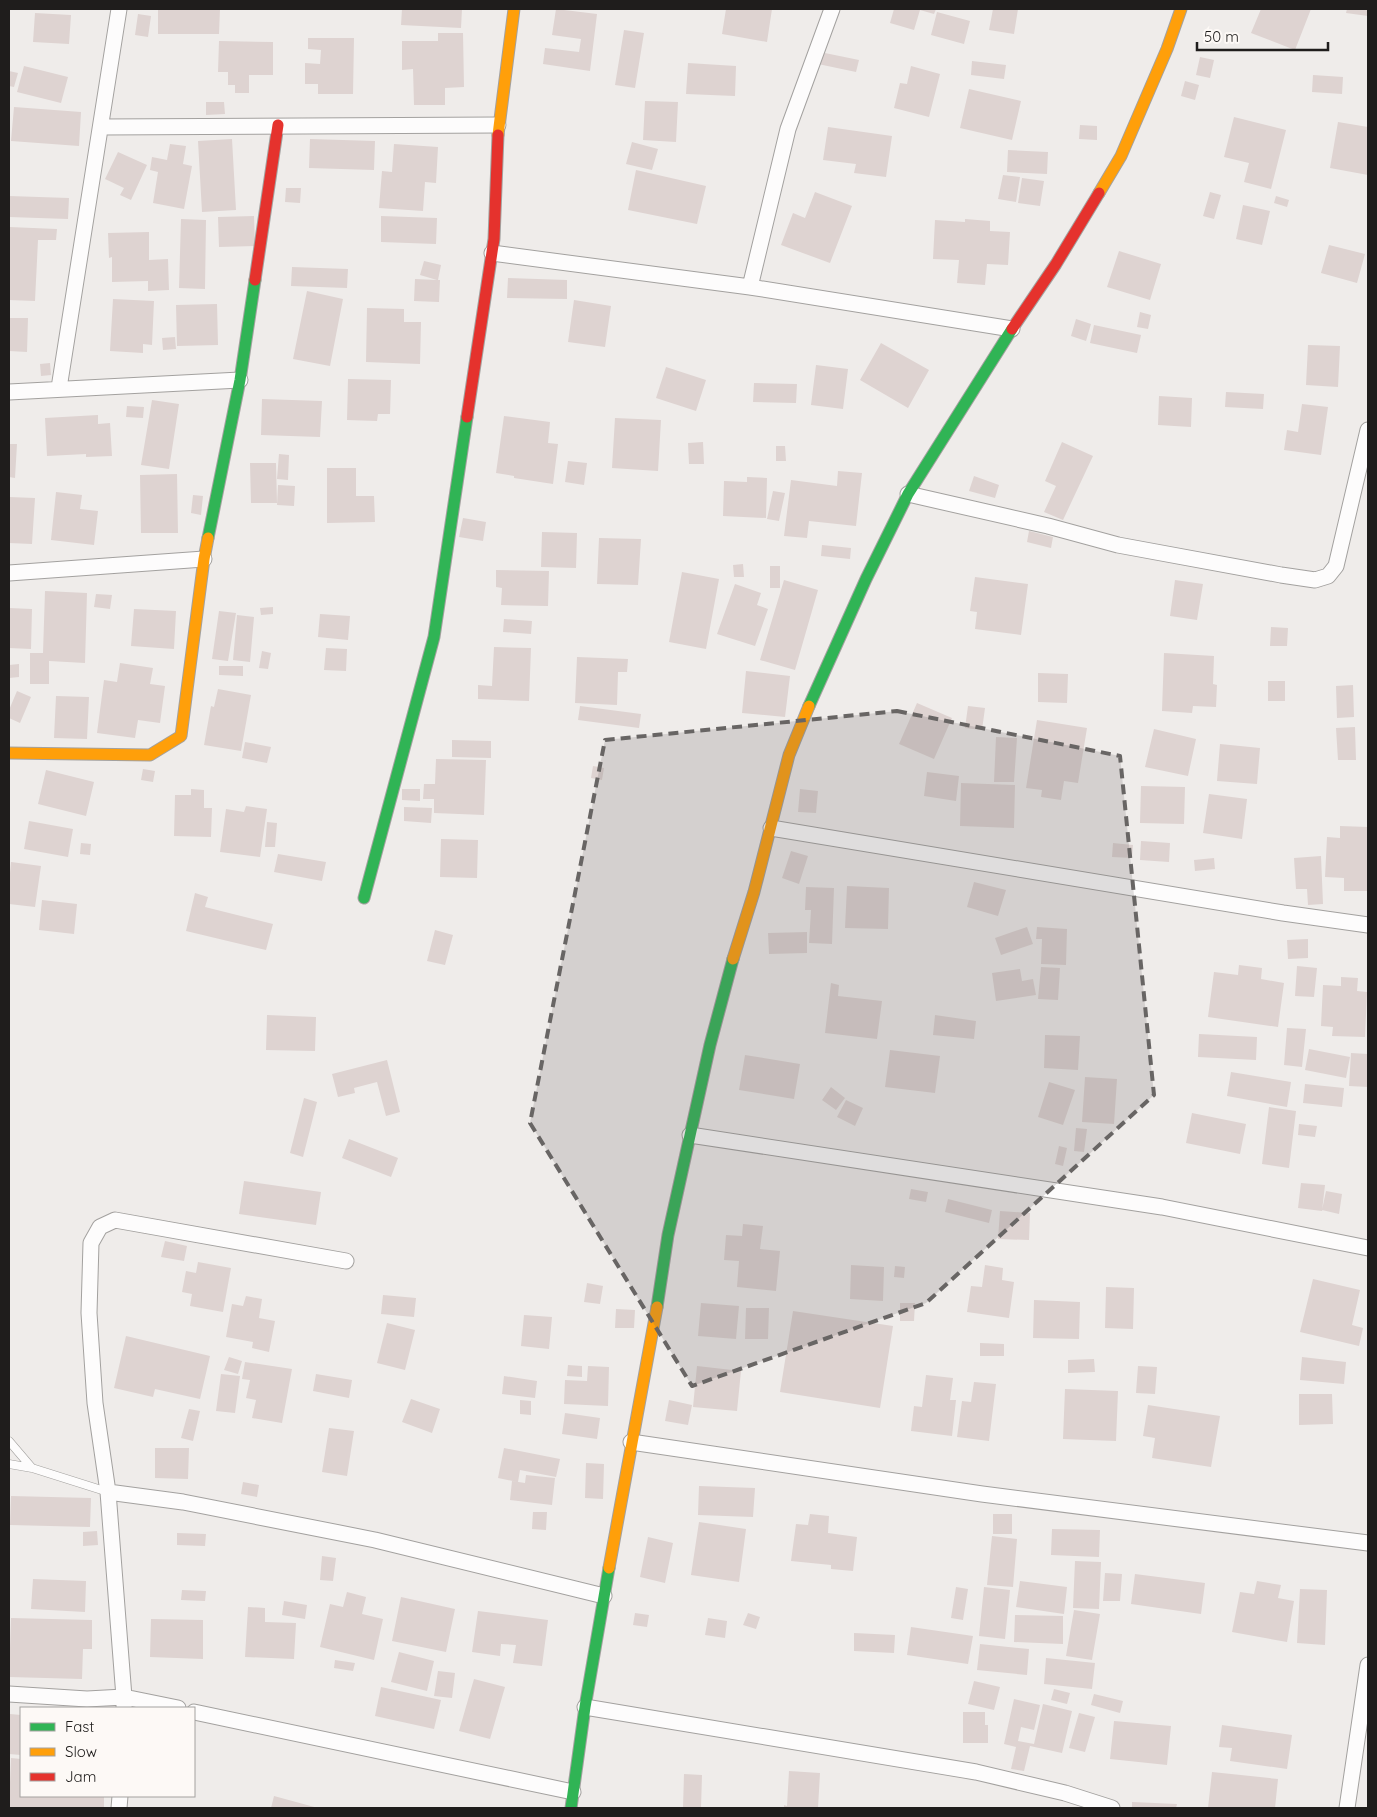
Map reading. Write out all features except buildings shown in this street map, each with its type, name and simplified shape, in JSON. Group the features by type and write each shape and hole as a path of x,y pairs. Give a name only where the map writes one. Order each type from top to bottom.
{"street":[{"path":"59,388 119,9"},
{"path":"364,898 434,637 494,239 498,124 514,9"},
{"path":"750,287 788,129 832,9"},
{"path":"571,1808 585,1707 631,1442 652,1340 668,1235 710,1045 726,982 754,892 789,755 818,683 866,578 908,494 1012,329 1056,264 1121,156 1167,49 1181,9"},
{"path":"101,127 498,124"},
{"path":"9,753 150,755 181,736 204,559 240,380 278,125"},
{"path":"492,253 750,287 1012,329"},
{"path":"9,392 240,380"},
{"path":"908,494 1048,526 1118,545 1315,580 1328,576 1336,566 1368,430"},
{"path":"9,573 204,559"},
{"path":"771,828 1368,925"},
{"path":"690,1135 1162,1207 1368,1248"},
{"path":"124,1703 108,1492 95,1403 89,1313 91,1243 100,1227 115,1220 346,1261"},
{"path":"631,1442 982,1494 1368,1543"},
{"path":"108,1492 183,1502 375,1540 604,1596"},
{"path":"1347,1808 1368,1665"},
{"path":"9,1694 167,1707"},
{"path":"585,1707 976,1772 1065,1793 1112,1808"},
{"path":"195,1712 572,1792"}],"lane":[{"path":"9,1441 32,1468"},
{"path":"9,1464 32,1468 108,1492"}],"highlighted area":[{"path":"897,711 1120,756 1154,1095 926,1303 692,1386 530,1123 605,740"}],"traffic: fast":[{"path":"208,538 240,380 255,280"},
{"path":"809,706 866,579 908,494 1012,329"},
{"path":"364,898 434,637 467,417"},
{"path":"657,1307 668,1235 710,1045 733,959"},
{"path":"571,1808 585,1707 609,1568"}],"traffic: slow":[{"path":"498,135 514,9"},
{"path":"1099,193 1121,156 1167,49 1181,9"},
{"path":"9,753 150,755 181,736 208,538"},
{"path":"733,959 754,892 789,755 809,706"},
{"path":"609,1568 657,1307"}],"traffic: jam":[{"path":"255,280 278,125"},
{"path":"467,417 494,239 498,135"},
{"path":"1012,329 1056,264 1099,193"}]}
